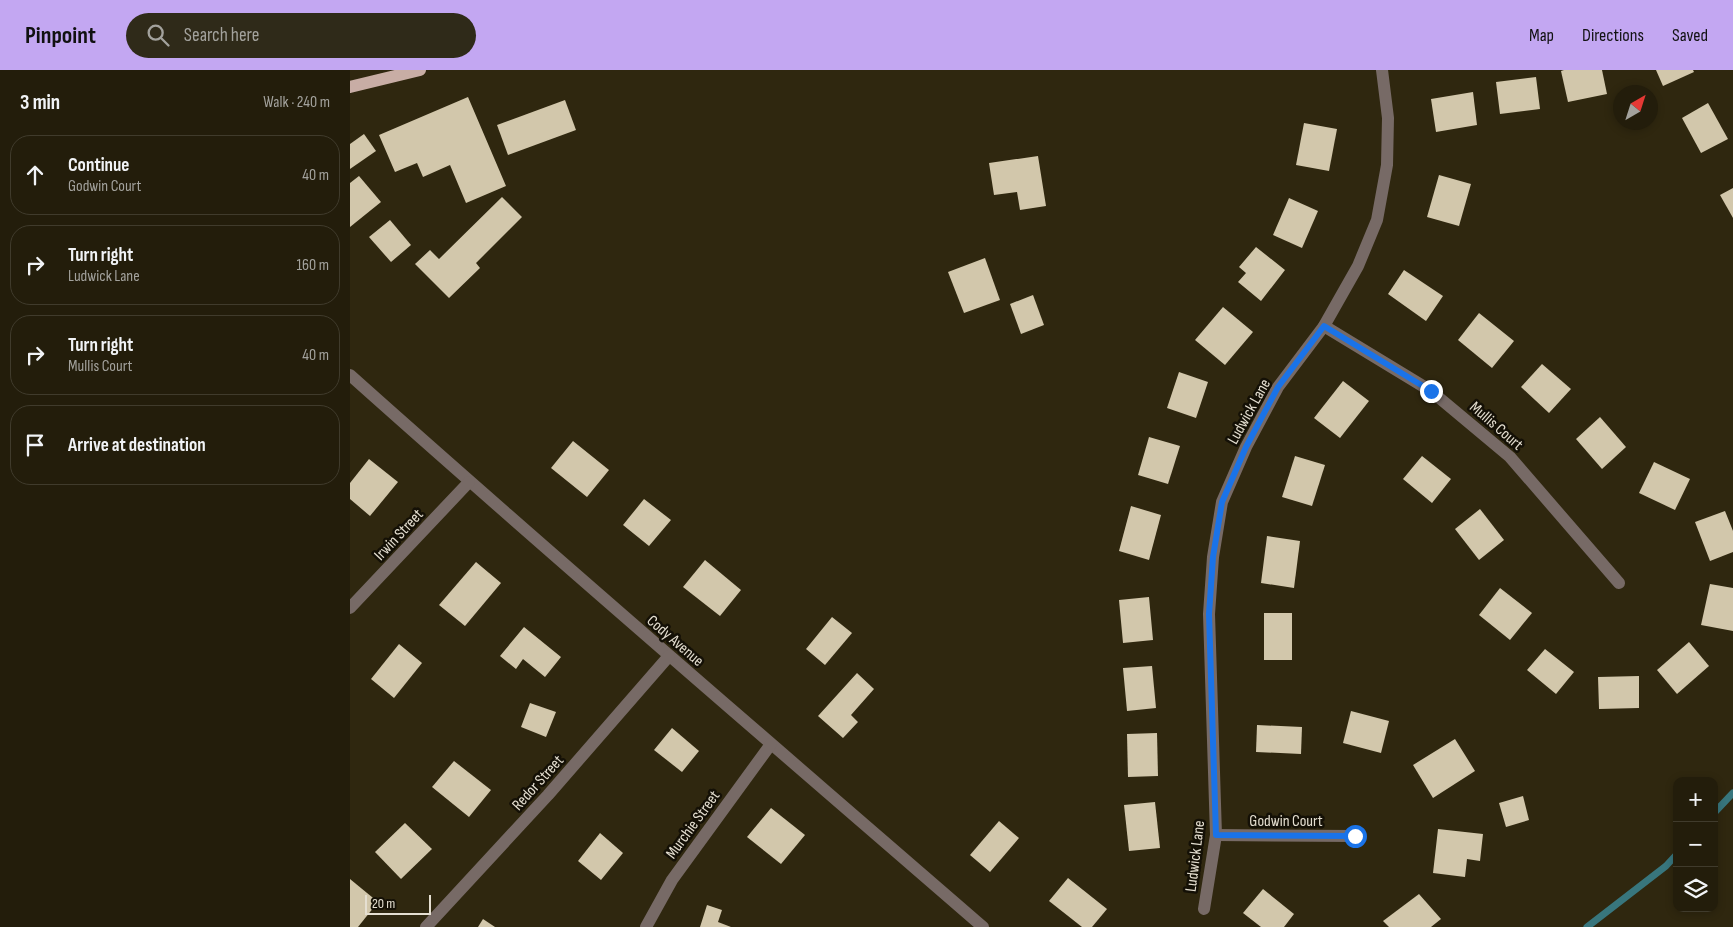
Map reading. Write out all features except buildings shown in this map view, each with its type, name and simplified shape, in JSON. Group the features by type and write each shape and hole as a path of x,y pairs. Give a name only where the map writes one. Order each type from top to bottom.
{"main road":[{"path":"350,87 420,70"}],"street":[{"name":"Ludwick Lane","path":"1204,909 1216,835 1209,614 1213,557 1222,502 1246,447 1278,387 1324,326 1358,266 1377,220 1386,165 1388,118 1382,70"},
{"name":"Mullis Court","path":"1324,326 1431,391 1510,457 1619,583"},
{"name":"Cody Avenue","path":"350,375 469,482 977,925"},
{"name":"Irwin Street","path":"350,608 469,482"},
{"name":"Redor Street","path":"426,927 548,795 670,656"},
{"name":"Murchie Street","path":"646,927 672,880 771,744"},
{"name":"Godwin Court","path":"1216,835 1355,836"}],"waterway":[{"path":"1718,809 1733,793"},
{"path":"1587,927 1666,866 1673,858"}],"route":[{"path":"1355,836 1216,835 1209,614 1213,557 1222,502 1246,447 1278,387 1324,326 1431,391"}]}
